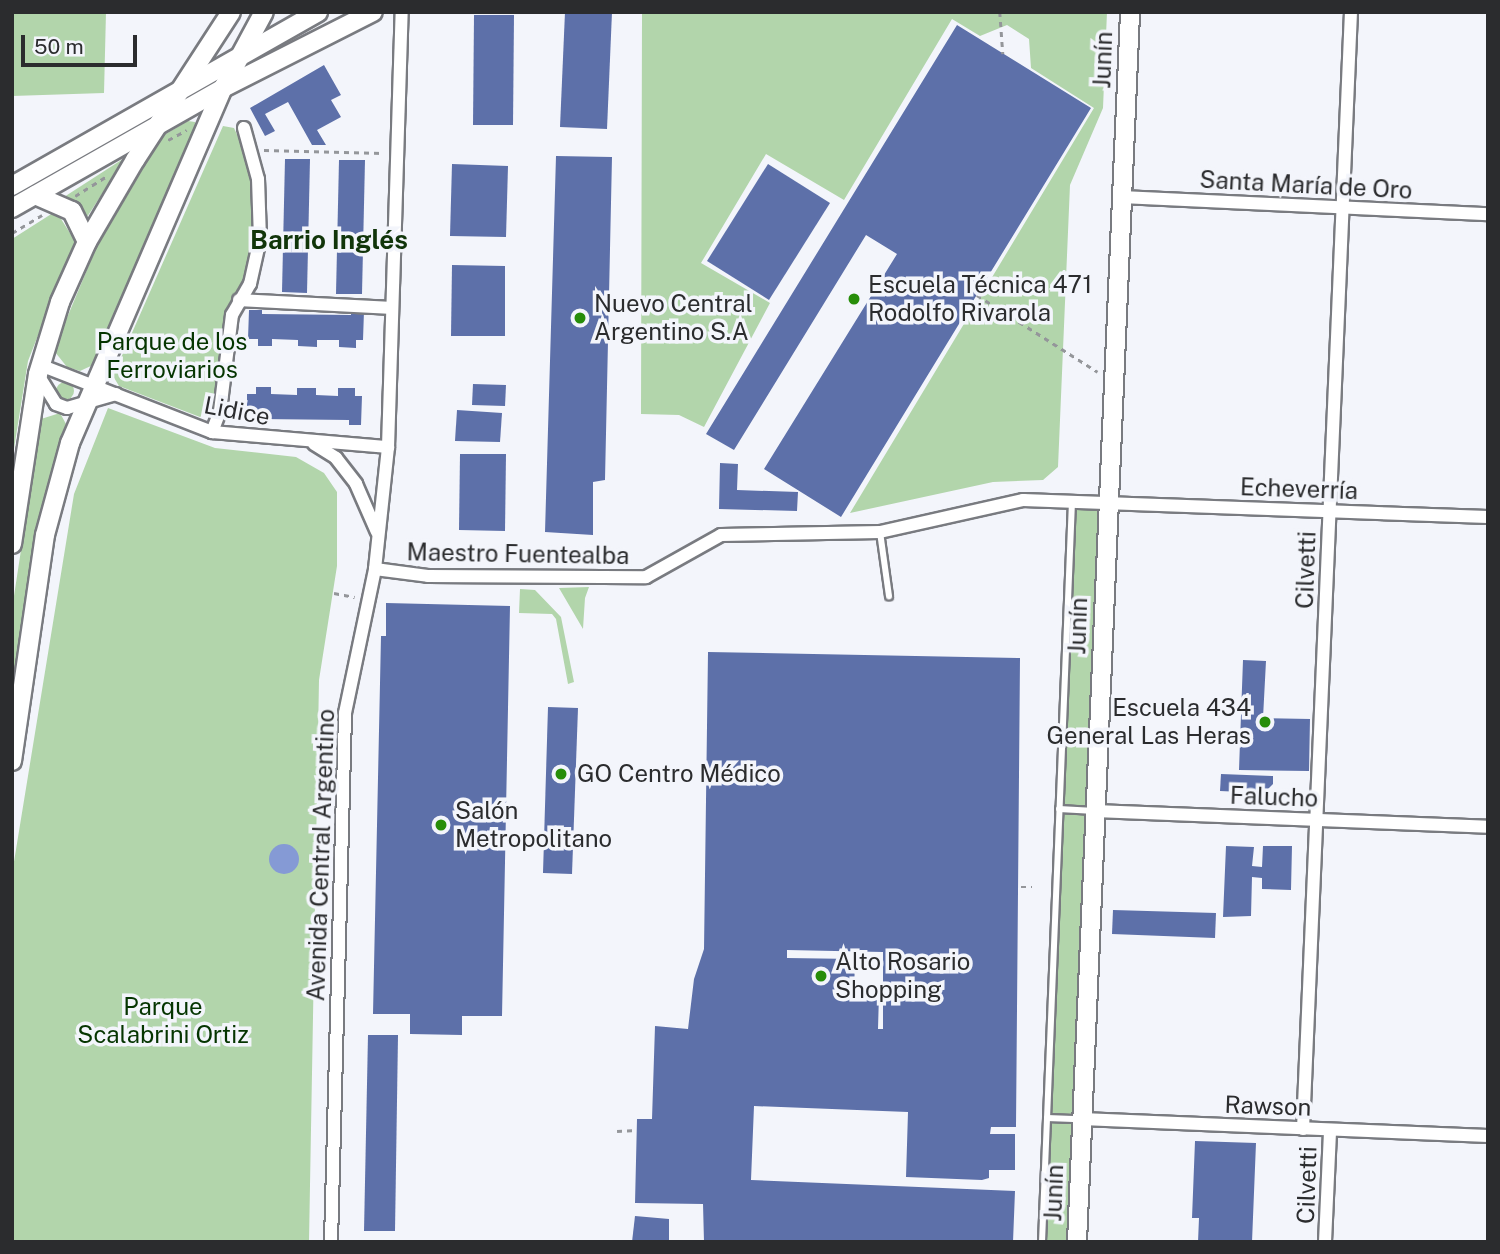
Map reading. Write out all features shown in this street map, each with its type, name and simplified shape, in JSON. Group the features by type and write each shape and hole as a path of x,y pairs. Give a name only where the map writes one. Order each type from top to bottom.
{"main road":[{"path":"12,544 39,370 60,302 87,242 158,124 231,12"},
{"path":"12,761 45,536 59,479 86,404 223,88 264,12"},
{"path":"12,186 318,12"},
{"path":"12,208 223,88 373,12"},
{"name":"Junín","path":"1077,1242 1130,12"},
{"path":"35,195 72,211 87,242"}],"street":[{"name":"Avenida Central Argentino","path":"331,1242 345,713 375,569 388,447 402,12"},
{"name":"Cilvetti","path":"1303,1129 1351,12"},
{"path":"212,432 222,398 232,315 250,284 260,240 253,150 244,128"},
{"name":"Santa María de Oro","path":"1122,197 1488,214"},
{"path":"239,300 392,308"},
{"name":"Lidice","path":"39,370 117,394 212,432 312,443 388,447"},
{"path":"39,370 56,404 67,408 117,394"},
{"name":"Lidice","path":"312,443 336,458 356,484 377,533"},
{"name":"Maestro Fuentealba","path":"375,569 428,576 646,577 721,535 880,532 1023,500 1108,502"},
{"name":"Echeverría","path":"1108,502 1488,517"},
{"name":"Falucho","path":"1095,811 1488,827"},
{"name":"Rawson","path":"1082,1119 1488,1136"},
{"name":"Cilvetti","path":"1325,1242 1330,1130"}],"lane":[{"name":"Junín","path":"1042,1242 1072,500"},
{"path":"880,532 889,596"},
{"name":"Falucho","path":"1059,809 1095,811"},
{"name":"Rawson","path":"1047,1118 1082,1119"}],"path":[{"path":"1000,12 1003,54"},
{"path":"159,146 193,126"},
{"path":"253,150 396,153"},
{"path":"70,199 117,170"},
{"path":"12,233 52,209"},
{"path":"977,295 1114,383"},
{"path":"334,593 368,600"},
{"path":"1021,887 1032,887"},
{"path":"617,1131 637,1130"}],"green space":[{"path":"12,12 106,12 104,93 12,96"},
{"path":"642,12 1107,12 1103,108 1070,185 1058,467 1043,480 993,482 850,513 1094,108 1031,68 1029,39 1007,25 980,36 952,19 844,200 766,154 701,263 770,303 704,427 679,415 641,414"},
{"name":"Parque de los Ferroviarios","path":"188,121 195,122 196,133 93,365 80,371 67,367 55,352 59,337 104,229 164,135"},
{"name":"Parque de los Ferroviarios","path":"223,126 234,128 253,178 253,227 246,280 223,328 214,406 200,417 119,386 113,376"},
{"path":"126,157 87,217 64,197"},
{"path":"56,211 75,241 28,361 12,461 12,239"},
{"path":"65,382 71,385 74,391 71,397 65,400 59,397 56,391 59,385"},
{"name":"Parque Scalabrini Ortiz","path":"108,408 215,448 296,457 324,473 337,492 337,566 319,680 309,1242 12,1242 12,874 74,494"},
{"path":"60,413 66,424 40,515 12,694 12,609 41,419"},
{"path":"1072,500 1108,502 1077,1242 1042,1242"},
{"path":"589,587 585,598 583,629 559,588"},
{"path":"520,589 535,590 561,617 574,682 568,684 556,619 552,614 519,613"}],"water":[{"path":"284,844 290,845 298,853 298,865 290,873 284,874 278,873 270,865 269,859 270,853 278,845"}],"building":[{"path":"565,12 612,12 607,129 560,127"},
{"path":"474,15 514,15 513,125 473,125"},
{"path":"957,25 1091,108 841,517 764,469 897,254 866,235 734,450 706,434"},
{"path":"324,65 341,95 331,100 341,117 317,130 326,145 312,145 288,102 265,114 275,131 265,136 250,108"},
{"name":"Nuevo Central Argentino S.A","path":"556,156 612,157 605,480 593,482 593,535 545,532"},
{"path":"285,159 310,159 307,293 282,292"},
{"path":"339,160 365,160 362,294 336,294"},
{"path":"452,164 508,166 506,237 450,236"},
{"path":"768,164 830,203 769,300 707,261"},
{"path":"452,265 505,266 505,336 451,336"},
{"path":"249,310 262,310 262,314 351,315 351,311 364,311 363,340 356,340 356,348 339,347 339,340 317,340 317,347 298,346 298,340 272,339 272,346 258,346 258,339 248,339"},
{"path":"473,384 506,385 505,406 472,405"},
{"path":"256,387 271,387 271,394 297,395 297,388 316,388 316,395 338,396 338,388 355,388 355,396 362,396 361,425 349,425 349,420 260,419 260,423 247,423 247,394 256,394"},
{"path":"457,410 502,413 500,442 455,441"},
{"path":"460,454 506,454 505,531 459,530"},
{"path":"720,463 738,464 737,490 798,492 797,511 719,509"},
{"name":"Salón Metropolitano","path":"386,603 510,606 502,1016 462,1016 462,1035 410,1034 410,1014 373,1014 381,636 386,636"},
{"path":"708,652 1020,658 1016,1127 991,1127 990,1134 1015,1134 1015,1170 989,1170 989,1178 982,1180 906,1177 908,1112 754,1106 751,1180 1015,1191 1013,1242 704,1242 703,1204 635,1203 637,1119 652,1119 655,1026 688,1029 694,979 704,949","holes":["787,950 883,952 883,1029 878,1029 879,994 854,994 855,959 787,958"]},
{"path":"1243,660 1266,661 1263,718 1310,719 1309,771 1239,770"},
{"name":"GO Centro Médico","path":"548,707 578,708 572,874 543,873"},
{"path":"1221,774 1273,776 1273,784 1264,793 1220,791"},
{"path":"1226,846 1254,847 1252,866 1262,867 1263,846 1292,846 1291,890 1262,889 1262,878 1252,877 1251,916 1223,917"},
{"path":"1113,910 1216,913 1215,938 1112,934"},
{"path":"368,1035 398,1035 395,1231 364,1231"},
{"path":"1195,1141 1256,1143 1252,1242 1198,1242 1199,1218 1192,1218"},
{"path":"635,1216 669,1219 669,1242 632,1242"}],"place":[{"name":"Escuela Técnica 471 Rodolfo Rivarola","path":"854,299"},
{"name":"Nuevo Central Argentino S.A","path":"580,318"},
{"name":"Escuela 434 General Las Heras","path":"1265,722"},
{"name":"GO Centro Médico","path":"561,774"},
{"name":"Salón Metropolitano","path":"441,825"},
{"name":"Alto Rosario Shopping","path":"821,976"}],"district":[{"name":"Barrio Inglés","path":"329,240"}]}
